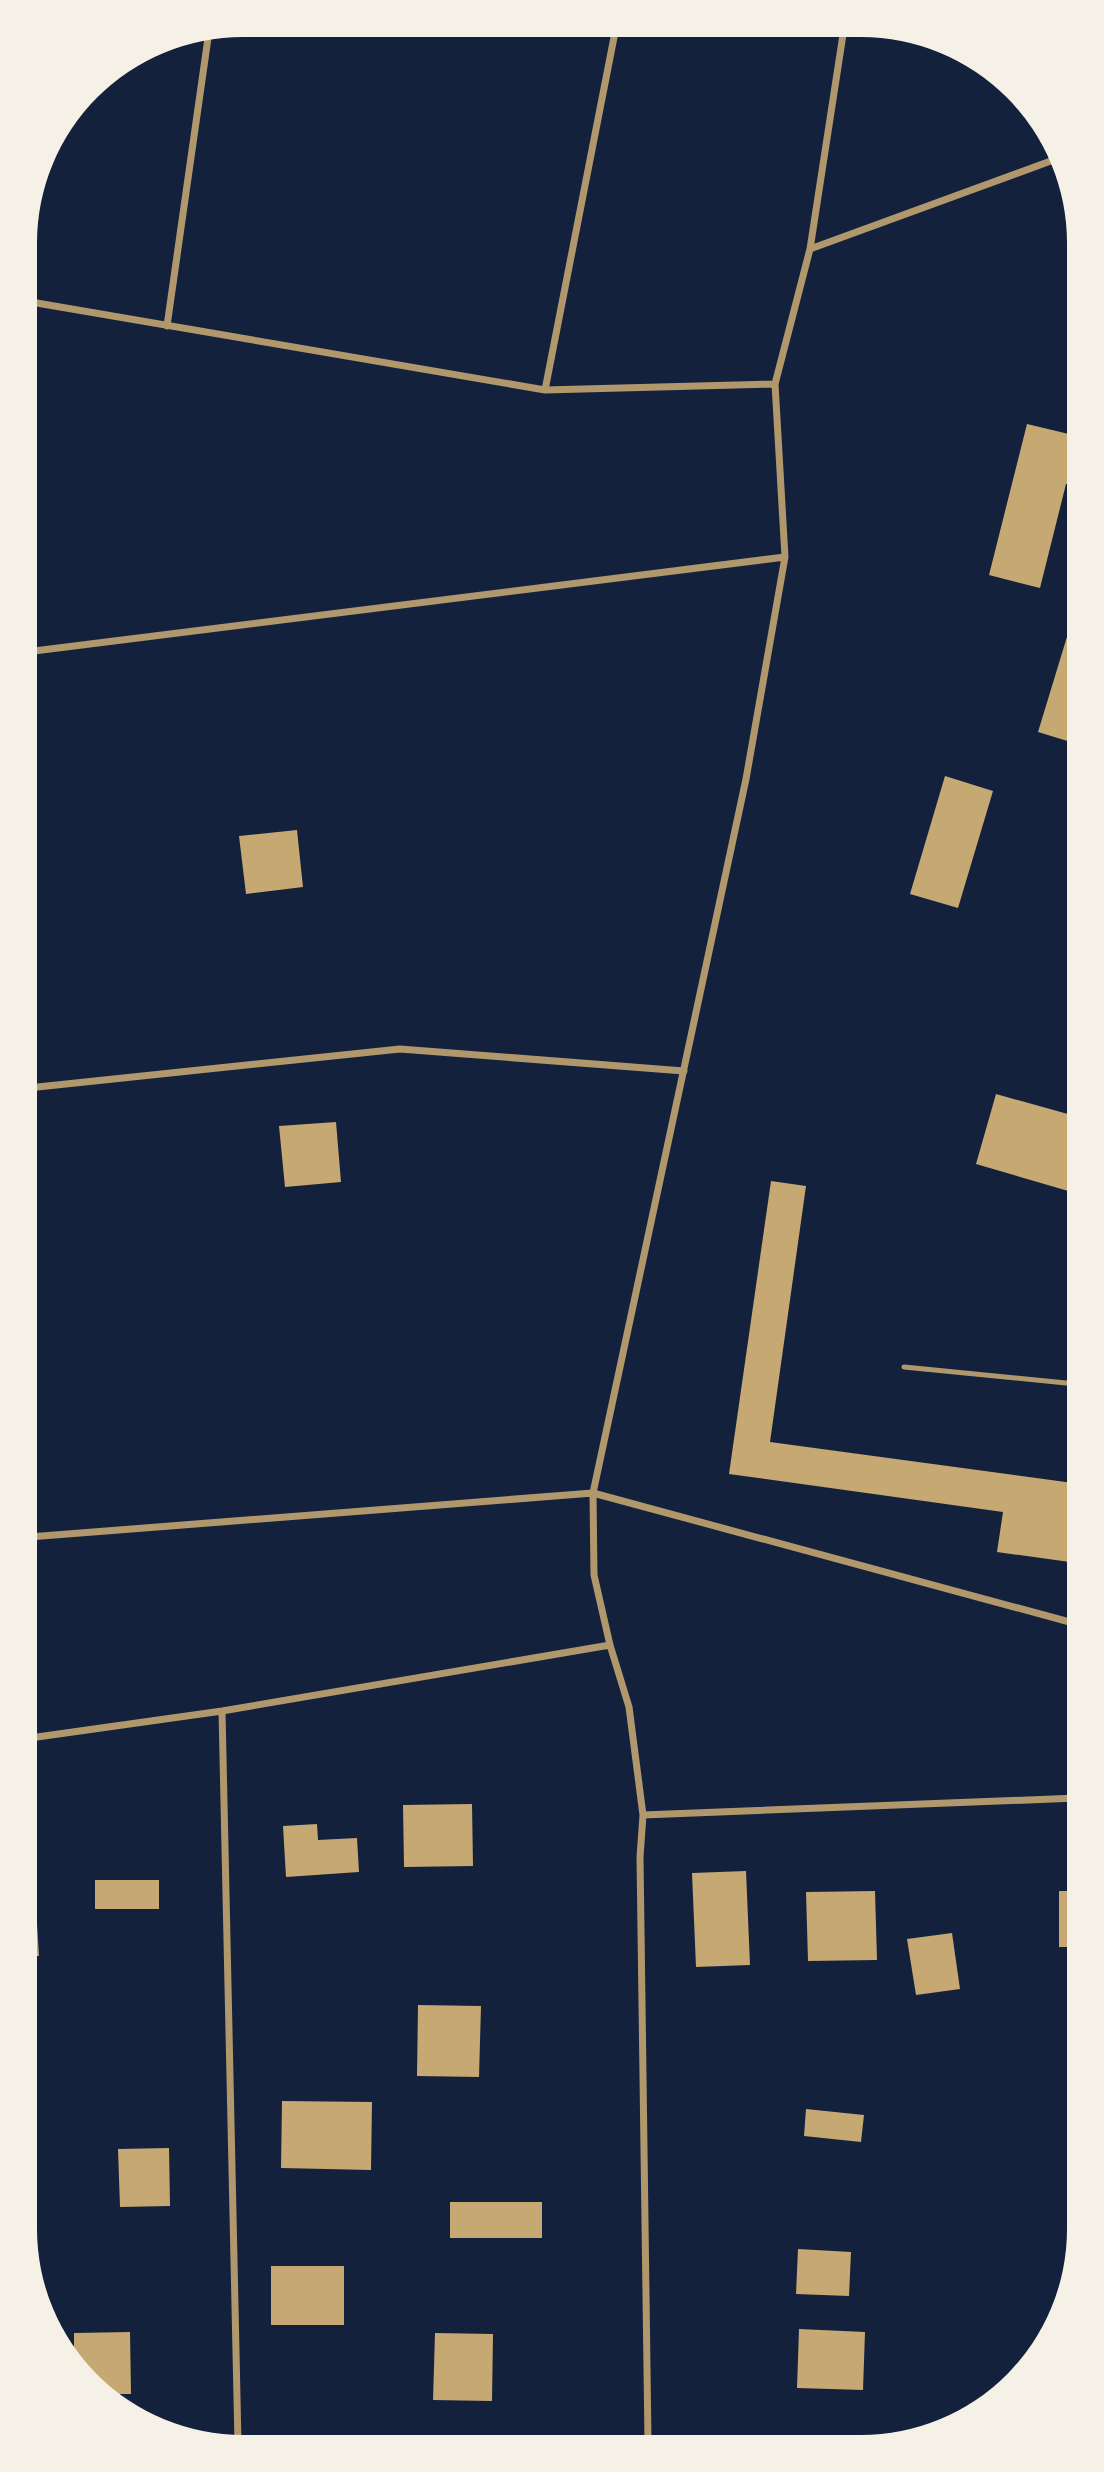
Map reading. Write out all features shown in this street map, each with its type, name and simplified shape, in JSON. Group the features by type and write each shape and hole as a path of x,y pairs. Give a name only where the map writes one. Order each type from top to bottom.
{"street":[{"path":"545,390 613,37"},
{"path":"648,2435 640,1857 643,1815 629,1707 610,1645 594,1576 593,1493 746,779 785,557 775,384 810,248 843,37"},
{"path":"167,326 208,40"},
{"path":"810,248 1051,161"},
{"path":"37,303 545,390 775,384"},
{"path":"37,651 785,557"},
{"path":"37,1087 400,1049 684,1071"},
{"path":"37,1535 593,1493 1067,1622"},
{"path":"37,1737 222,1711 610,1645"},
{"path":"222,1711 238,2435"},
{"path":"643,1815 1067,1798"}],"lane":[{"path":"904,1367 1067,1383"}],"building":[{"path":"1027,424 1067,434 1067,484 1040,588 989,575"},
{"path":"1067,637 1067,741 1038,732"},
{"path":"945,776 993,791 958,908 910,894"},
{"path":"297,830 303,887 246,894 239,836"},
{"path":"996,1094 1067,1114 1067,1191 976,1164"},
{"path":"336,1122 341,1182 285,1187 279,1126"},
{"path":"771,1181 806,1186 770,1442 1067,1482 1067,1562 997,1552 1003,1512 729,1474"},
{"path":"472,1804 473,1866 404,1867 403,1805"},
{"path":"317,1824 318,1840 357,1838 359,1872 286,1877 283,1826"},
{"path":"746,1871 750,1965 696,1967 692,1873"},
{"path":"95,1880 159,1880 159,1909 95,1909"},
{"path":"875,1891 877,1960 808,1961 806,1892"},
{"path":"1059,1891 1067,1891 1067,1947 1059,1947"},
{"path":"37,1924 39,1956 37,1956"},
{"path":"952,1933 960,1989 916,1995 907,1939"},
{"path":"418,2005 481,2006 479,2077 417,2076"},
{"path":"282,2101 372,2102 371,2170 281,2168"},
{"path":"806,2109 864,2115 861,2142 804,2136"},
{"path":"169,2148 170,2206 120,2207 118,2149"},
{"path":"450,2202 542,2202 542,2238 450,2238"},
{"path":"798,2249 851,2252 849,2296 796,2294"},
{"path":"271,2266 344,2266 344,2325 271,2325"},
{"path":"799,2329 865,2332 863,2390 797,2388"},
{"path":"130,2332 131,2394 119,2394 97,2375 74,2347 74,2333"},
{"path":"435,2333 493,2334 492,2401 433,2400"}]}
